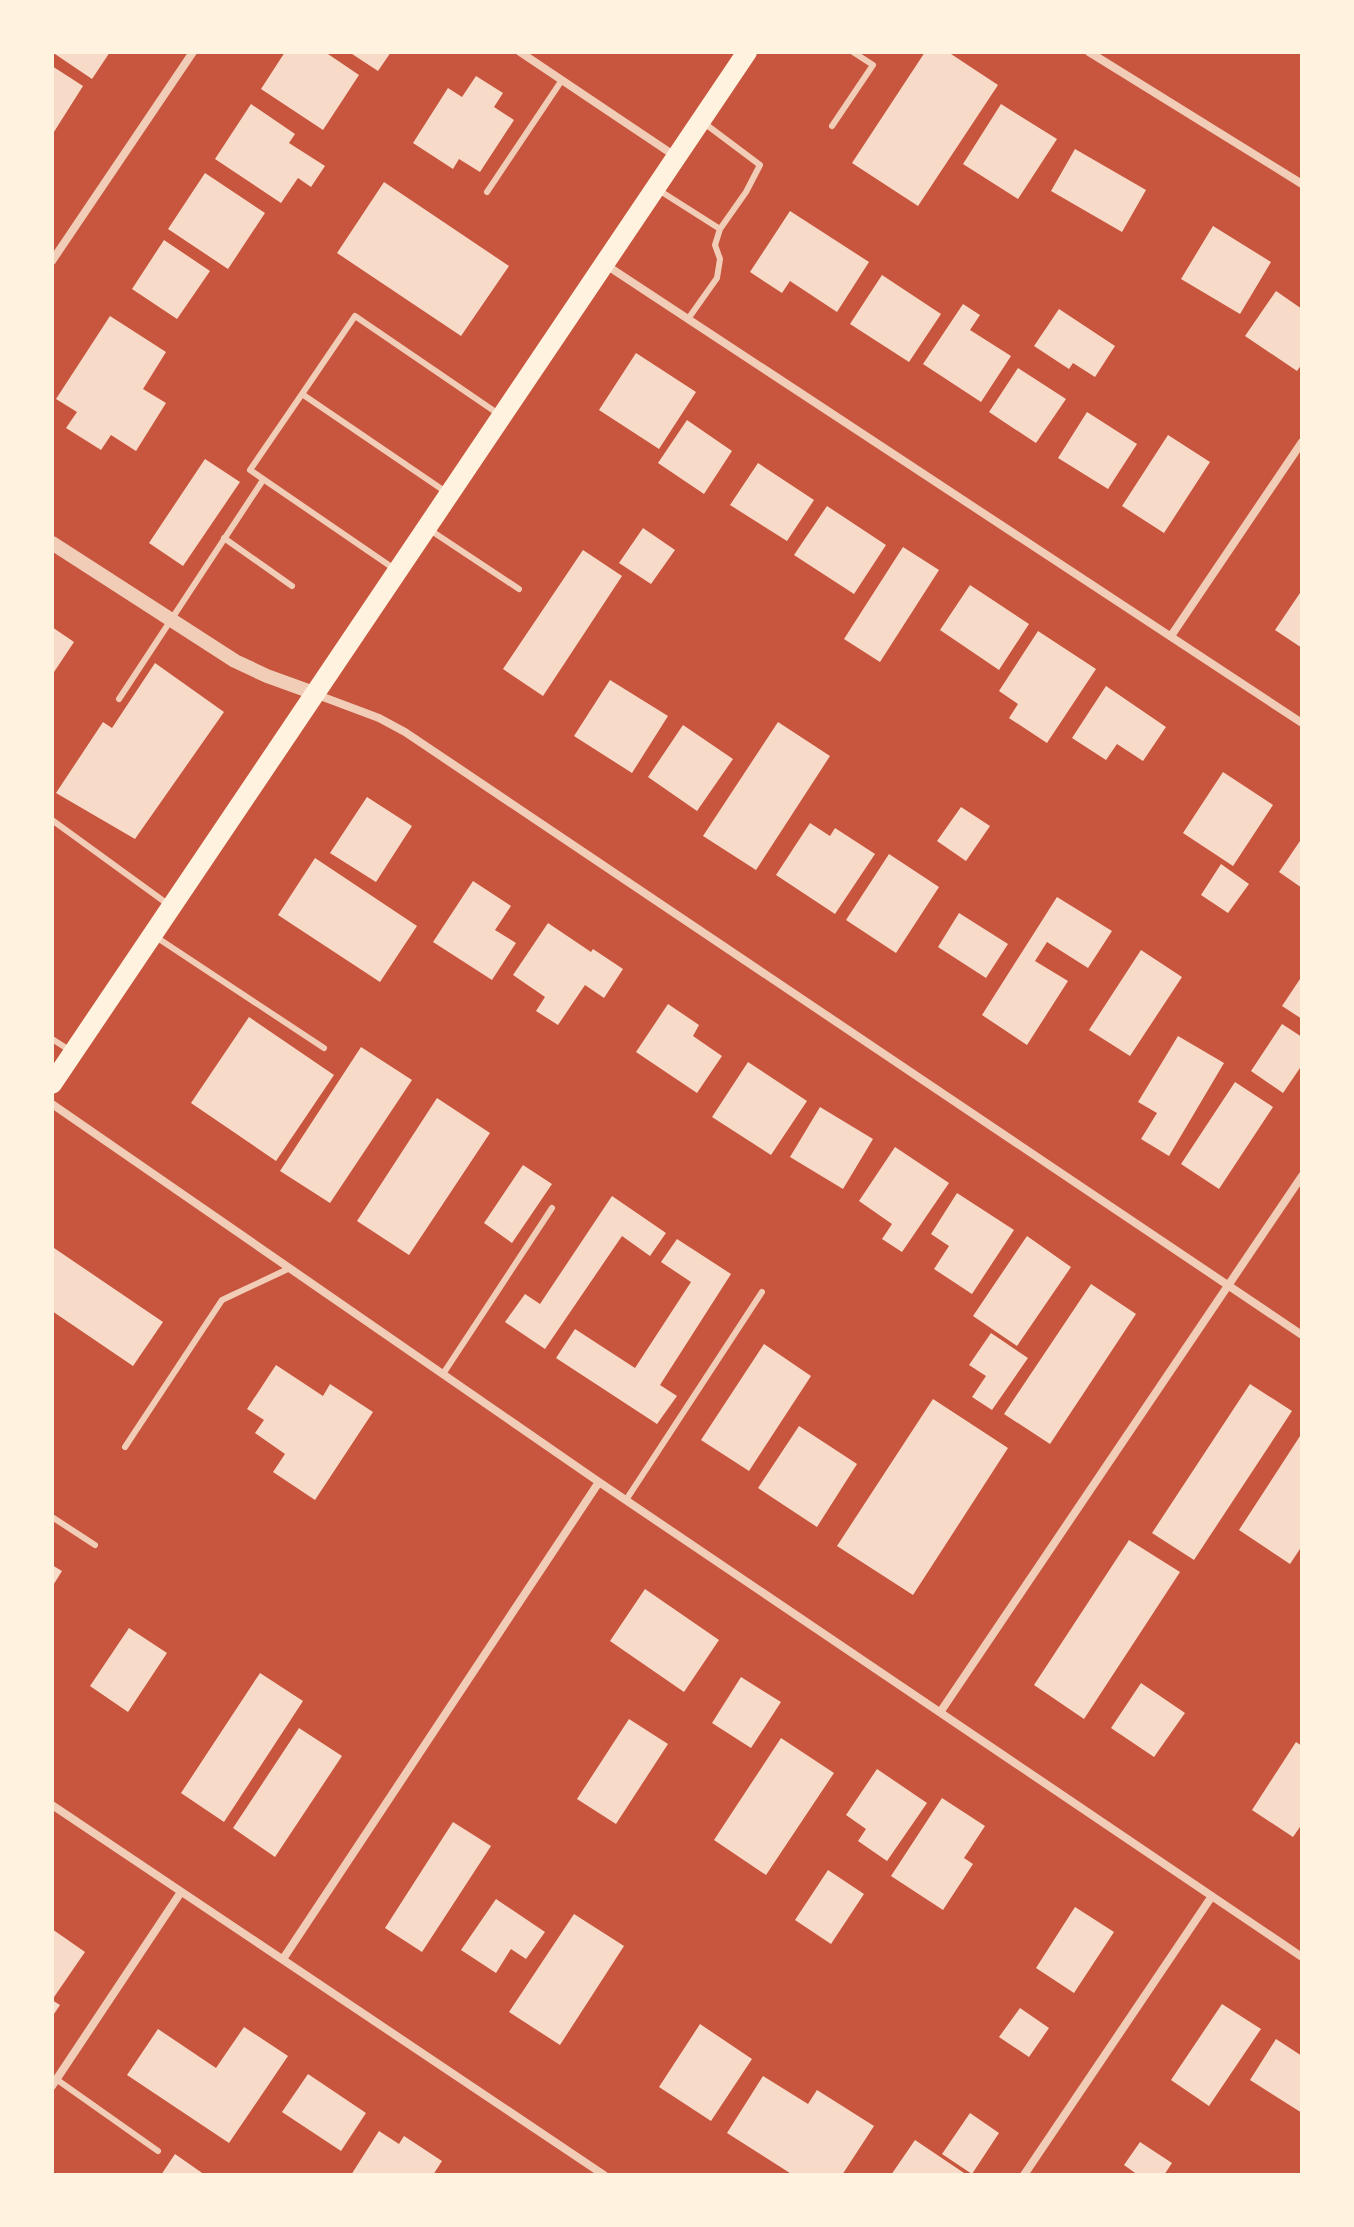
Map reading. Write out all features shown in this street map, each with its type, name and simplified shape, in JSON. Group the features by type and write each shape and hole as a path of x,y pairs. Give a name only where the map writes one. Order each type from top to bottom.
{"main road":[{"path":"52,1084 605,265 701,121 740,55"}],"street":[{"path":"52,261 193,52"},
{"path":"520,52 677,157"},
{"path":"1089,52 1302,184"},
{"path":"605,265 1302,723"},
{"path":"1171,636 1302,442"},
{"path":"52,543 235,661 379,718 405,732 1302,1335"},
{"path":"52,1104 599,1482 1302,1957"},
{"path":"941,1711 1302,1176"},
{"path":"283,1959 599,1482"},
{"path":"52,1805 604,2175"},
{"path":"54,2082 181,1892"},
{"path":"1024,2175 1212,1896"}],"lane":[{"path":"832,126 873,65 853,52"},
{"path":"487,192 562,80"},
{"path":"688,319 717,278 720,259 715,245 720,229 746,192 760,165 701,121"},
{"path":"656,188 720,229"},
{"path":"397,571 250,470 355,316 503,417"},
{"path":"302,394 449,494"},
{"path":"119,699 263,480"},
{"path":"427,528 519,589"},
{"path":"224,538 292,586"},
{"path":"52,820 172,907"},
{"path":"153,935 324,1048"},
{"path":"52,1039 74,1053"},
{"path":"443,1374 552,1208"},
{"path":"125,1447 222,1300 290,1268"},
{"path":"626,1500 762,1292"},
{"path":"52,1517 95,1545"},
{"path":"54,2082 158,2151"}],"building":[{"path":"52,52 110,52 92,79"},
{"path":"285,52 325,52 359,75 323,130 261,89"},
{"path":"349,52 391,52 378,71"},
{"path":"925,52 948,52 998,85 918,206 852,163"},
{"path":"52,66 83,86 52,135"},
{"path":"476,76 503,93 494,107 514,120 480,172 459,159 453,169 413,143 448,88 462,97"},
{"path":"251,104 295,134 289,143 325,166 311,187 298,178 281,203 215,159"},
{"path":"1001,104 1057,139 1018,199 963,164"},
{"path":"1075,149 1146,190 1122,232 1051,191"},
{"path":"205,173 265,213 228,269 168,229"},
{"path":"384,182 509,266 461,336 337,253"},
{"path":"790,211 869,262 837,312 790,281 782,293 750,272"},
{"path":"1213,226 1271,262 1240,314 1181,279"},
{"path":"164,240 210,271 177,319 132,289"},
{"path":"882,275 941,314 909,362 850,324"},
{"path":"1276,291 1302,309 1302,364 1297,371 1245,336"},
{"path":"963,304 980,315 970,330 1011,356 981,402 923,364"},
{"path":"1059,309 1115,346 1095,377 1073,363 1069,369 1034,346"},
{"path":"110,316 166,352 143,389 166,403 136,451 111,435 101,450 66,428 77,412 56,399"},
{"path":"636,353 696,392 659,449 599,410"},
{"path":"1018,368 1066,399 1036,443 989,412"},
{"path":"1087,412 1137,444 1108,489 1058,458"},
{"path":"687,420 732,451 704,494 658,463"},
{"path":"1168,435 1210,462 1164,533 1122,506"},
{"path":"205,459 240,482 183,566 149,543"},
{"path":"758,463 814,500 787,541 730,505"},
{"path":"827,506 886,545 854,594 794,555"},
{"path":"643,528 675,550 651,584 619,563"},
{"path":"903,547 939,570 880,662 844,639"},
{"path":"583,550 622,576 543,696 503,669"},
{"path":"970,585 1029,624 999,670 940,630"},
{"path":"1302,590 1302,648 1275,630"},
{"path":"52,627 74,642 52,675"},
{"path":"1038,631 1096,669 1047,743 1009,718 1018,704 999,691"},
{"path":"155,663 224,712 135,839 56,793 103,722 112,728"},
{"path":"610,680 668,716 632,773 574,736"},
{"path":"1106,686 1166,727 1143,761 1117,744 1106,760 1072,738"},
{"path":"778,722 830,756 756,870 703,836"},
{"path":"683,725 733,759 697,811 648,777"},
{"path":"1223,772 1273,805 1233,866 1183,833"},
{"path":"367,797 412,826 376,882 330,853"},
{"path":"961,807 990,826 966,861 937,841"},
{"path":"810,823 830,836 835,828 875,854 835,914 776,875"},
{"path":"1302,838 1302,888 1279,872"},
{"path":"889,854 939,887 896,953 846,920"},
{"path":"315,858 417,926 380,982 278,915"},
{"path":"1221,864 1249,884 1228,913 1201,895"},
{"path":"473,881 511,906 495,930 516,943 492,980 433,942"},
{"path":"1057,897 1112,931 1088,968 1047,942 1035,961 1068,981 1027,1045 982,1015"},
{"path":"959,913 1008,944 986,978 938,947"},
{"path":"548,923 623,969 604,998 585,985 558,1025 536,1011 545,997 513,975"},
{"path":"1141,950 1182,977 1130,1056 1089,1030"},
{"path":"1302,976 1302,1019 1282,1006"},
{"path":"668,1004 699,1025 693,1036 722,1056 697,1093 636,1052"},
{"path":"249,1017 334,1075 276,1161 191,1103"},
{"path":"1282,1024 1302,1037 1302,1065 1283,1093 1251,1071"},
{"path":"1178,1036 1224,1063 1169,1156 1141,1139 1157,1113 1138,1102"},
{"path":"361,1047 412,1080 330,1203 280,1171"},
{"path":"748,1062 807,1101 771,1155 712,1117"},
{"path":"1235,1082 1273,1107 1219,1189 1181,1164"},
{"path":"437,1098 490,1133 409,1255 357,1221"},
{"path":"820,1107 873,1139 843,1189 790,1157"},
{"path":"895,1147 949,1183 902,1252 882,1239 892,1224 859,1201"},
{"path":"523,1165 552,1184 512,1243 484,1223"},
{"path":"957,1193 1014,1230 972,1294 934,1269 949,1246 931,1234"},
{"path":"612,1196 666,1233 650,1256 622,1236 545,1349 505,1322 525,1294 540,1304"},
{"path":"1027,1236 1071,1267 1017,1346 973,1316"},
{"path":"677,1239 731,1274 660,1385 677,1396 657,1424 556,1358 575,1329 635,1368 691,1282 661,1262"},
{"path":"54,1248 163,1322 133,1366 52,1311"},
{"path":"1091,1284 1136,1314 1050,1444 1004,1414"},
{"path":"991,1333 1028,1358 992,1410 972,1397 986,1376 969,1365"},
{"path":"764,1344 811,1376 749,1471 701,1440"},
{"path":"276,1365 323,1396 330,1384 373,1412 315,1500 273,1472 285,1454 255,1433 264,1420 247,1409"},
{"path":"1250,1384 1292,1411 1194,1560 1152,1533"},
{"path":"933,1399 1008,1448 913,1595 837,1546"},
{"path":"799,1426 857,1464 817,1527 758,1488"},
{"path":"1302,1433 1302,1546 1290,1564 1239,1530"},
{"path":"1129,1540 1180,1572 1084,1719 1034,1685"},
{"path":"52,1565 62,1571 52,1587"},
{"path":"645,1589 719,1640 684,1692 610,1641"},
{"path":"129,1628 167,1653 128,1712 90,1686"},
{"path":"260,1673 303,1701 224,1822 181,1793"},
{"path":"741,1677 781,1702 751,1748 712,1723"},
{"path":"1141,1683 1185,1713 1154,1757 1111,1728"},
{"path":"629,1719 668,1744 616,1824 577,1799"},
{"path":"299,1728 342,1756 275,1857 233,1828"},
{"path":"781,1738 834,1773 766,1875 714,1840"},
{"path":"1296,1742 1302,1746 1302,1824 1293,1837 1252,1810"},
{"path":"877,1769 927,1803 887,1861 858,1841 866,1829 846,1815"},
{"path":"942,1798 985,1826 964,1858 973,1864 943,1910 891,1876"},
{"path":"453,1822 491,1846 422,1952 385,1928"},
{"path":"828,1870 864,1894 831,1944 795,1920"},
{"path":"496,1899 545,1932 526,1959 511,1949 496,1973 461,1950"},
{"path":"1075,1907 1114,1932 1074,1993 1036,1968"},
{"path":"574,1914 624,1946 560,2045 509,2012"},
{"path":"52,1929 85,1952 52,2000"},
{"path":"52,2000 60,2005 52,2017"},
{"path":"1222,2004 1261,2029 1209,2106 1171,2080"},
{"path":"1020,2008 1049,2028 1029,2057 999,2037"},
{"path":"700,2024 752,2059 711,2121 659,2087"},
{"path":"244,2027 288,2056 229,2143 127,2075 158,2029 216,2068"},
{"path":"1276,2039 1302,2056 1302,2113 1250,2080"},
{"path":"308,2074 366,2113 341,2151 282,2112"},
{"path":"763,2076 808,2104 817,2090 874,2126 842,2175 793,2175 727,2133"},
{"path":"970,2113 999,2133 972,2174 942,2154"},
{"path":"379,2131 399,2144 404,2136 442,2161 433,2175 351,2175"},
{"path":"915,2140 967,2175 891,2175"},
{"path":"1140,2142 1172,2163 1164,2175 1138,2175 1124,2165"},
{"path":"175,2154 205,2175 161,2175"}]}
